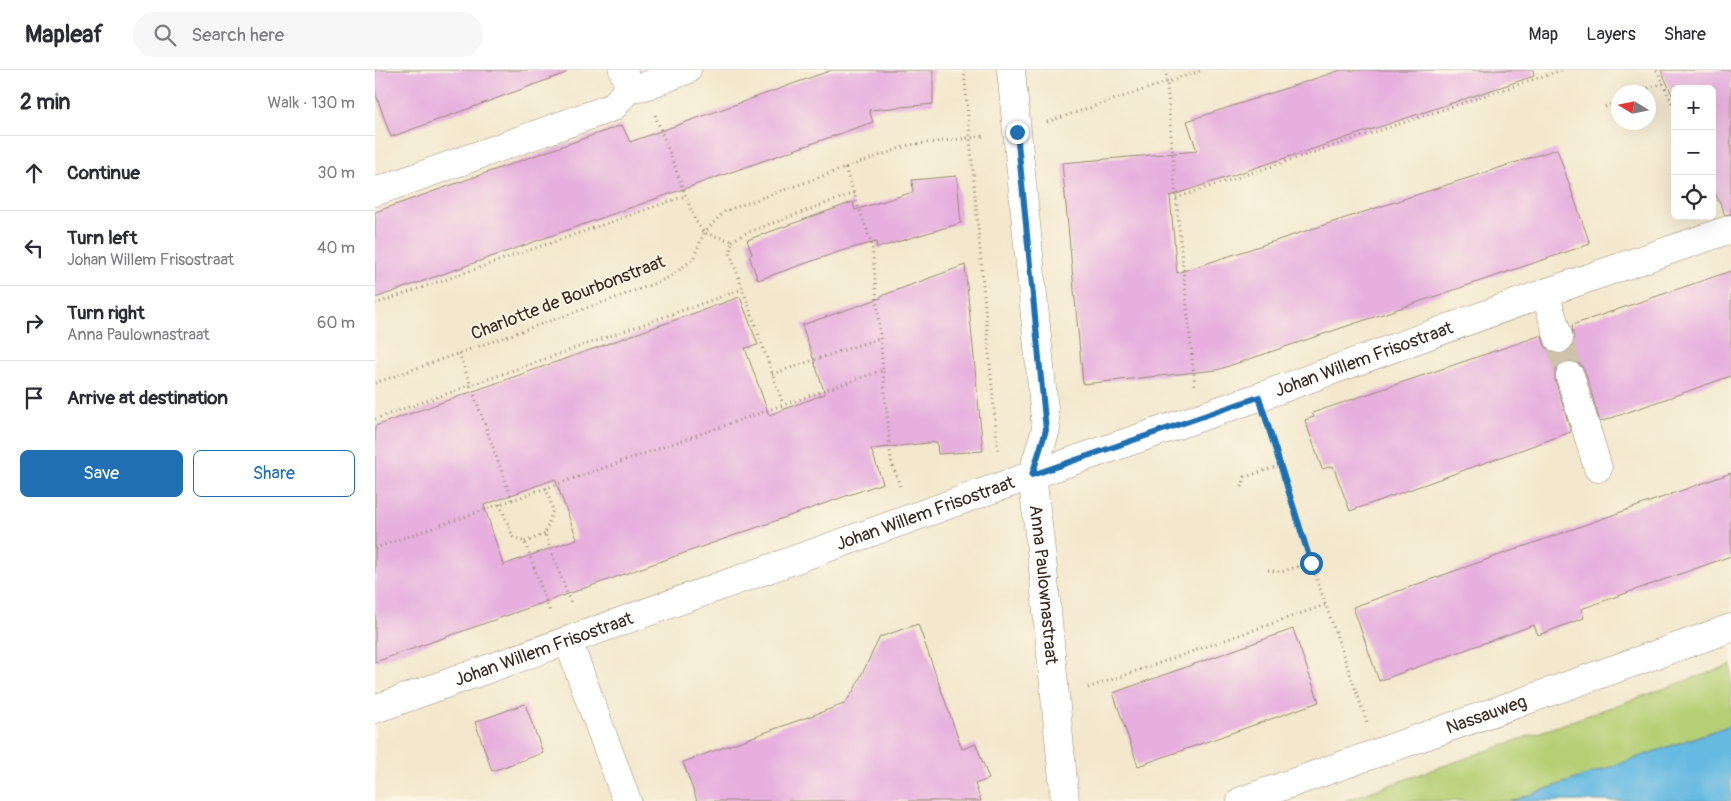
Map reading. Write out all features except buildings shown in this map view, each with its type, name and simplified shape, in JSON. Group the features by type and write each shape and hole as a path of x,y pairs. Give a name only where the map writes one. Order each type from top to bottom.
{"street":[{"path":"375,192 613,107 632,81 687,70"},
{"name":"Anna Paulownastraat","path":"1011,70 1046,430 1032,475 1065,801"},
{"name":"Johan Willem Frisostraat","path":"375,709 1032,475 1259,397 1545,293 1731,229"},
{"path":"1545,293 1559,339"},
{"path":"1570,376 1598,468"},
{"name":"Nassauweg","path":"1241,801 1731,628"},
{"path":"575,638 627,801"}],"path":[{"path":"964,70 1001,486"},
{"path":"1166,70 1176,198 1198,418"},
{"name":"Charlotte de Bourbonstraat","path":"375,383 670,277 693,259 704,233 725,211 909,145 1017,132 1203,70"},
{"path":"1176,198 1562,70"},
{"path":"1657,70 1671,101"},
{"path":"632,81 695,220 704,233 732,241 747,233 854,194"},
{"path":"1656,86 1663,83"},
{"path":"1605,107 1611,104"},
{"path":"845,168 871,245 891,460 910,519"},
{"path":"375,304 685,196"},
{"path":"732,241 729,253 783,404"},
{"path":"375,420 743,289"},
{"path":"772,374 880,338"},
{"path":"459,353 512,500"},
{"path":"375,548 883,370"},
{"path":"1259,397 1311,563 1377,753"},
{"path":"1242,487 1245,477 1281,465"},
{"path":"546,488 553,510 545,534 575,638"},
{"path":"500,504 513,537 525,542 545,534"},
{"path":"525,542 550,612 575,638"},
{"path":"1268,570 1280,572 1311,563"},
{"path":"1054,693 1082,690 1325,605"}],"green space":[{"path":"1731,665 1731,725 1512,801 1344,801"}],"water":[{"path":"1731,725 1731,801 1512,801"}],"tunnel":[{"path":"1559,339 1570,376"}],"route":[{"path":"1017,132 1046,430 1032,475 1259,397 1311,563"}]}
